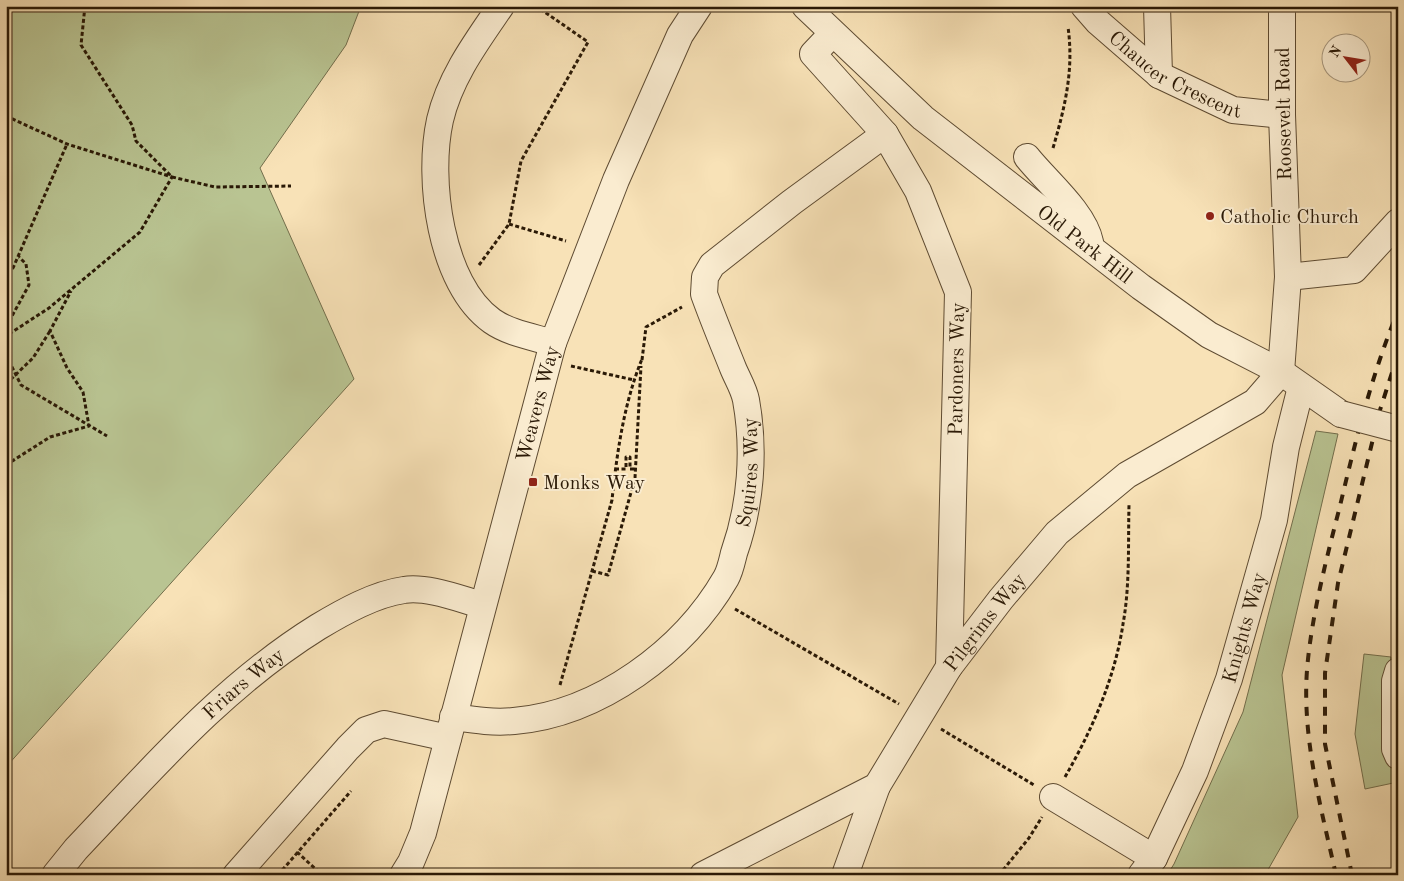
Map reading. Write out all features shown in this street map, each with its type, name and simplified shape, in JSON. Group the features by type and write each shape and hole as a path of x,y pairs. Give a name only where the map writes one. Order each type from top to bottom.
{"street":[{"path":"501,6 476,42 454,81 440,120 437,151 437,196 445,246 462,289 473,305 493,322 516,332 550,352"},
{"name":"Weavers Way","path":"403,875 424,833 482,605 550,352 616,180 680,35 699,6"},
{"name":"Old Park Hill","path":"805,6 832,34 923,118 1091,248 1209,335 1291,380 1341,414 1398,429"},
{"path":"1157,6 1159,75"},
{"name":"Roosevelt Road","path":"1282,6 1282,115 1291,380"},
{"name":"Chaucer Crescent","path":"1076,15 1098,22 1159,75 1233,110 1282,115"},
{"name":"Pardoners Way","path":"832,34 812,54 885,134 918,191 958,292 949,667"},
{"path":"704,294 705,277 712,265 792,202 885,134"},
{"path":"1027,157 1044,179 1073,210 1088,232 1091,248"},
{"path":"1288,277 1354,270 1398,222"},
{"name":"Squires Way","path":"236,875 366,730 384,724 451,728 486,722 514,721 552,713 599,696 642,672 697,620 727,576 744,523 750,467 746,399 704,294"},
{"name":"Pilgrims Way","path":"845,875 877,786 949,667 1001,598 1057,533 1127,475 1291,380"},
{"name":"Knights Way","path":"1054,797 1148,866 1195,771 1230,679 1274,520 1286,447 1291,380"},
{"name":"Friars Way","path":"55,875 76,849 216,704 284,649 350,607 405,589 434,592 482,605"},
{"path":"1398,670 1395,682 1395,749 1398,756"},
{"path":"703,875 877,786"}],"path":[{"path":"85,6 81,45 132,125 136,141 172,177"},
{"path":"462,289 509,224 522,161 588,42 536,6"},
{"path":"1044,179 1068,91 1076,15"},
{"path":"6,116 66,144 172,177 215,187 291,186"},
{"path":"6,270 13,268 66,144"},
{"path":"6,336 49,308 140,232 172,177"},
{"path":"509,224 590,248"},
{"path":"6,327 29,285 26,264 18,257"},
{"path":"6,384 33,358 50,331 72,288"},
{"path":"592,571 608,575 635,478 642,359 646,327 704,294"},
{"path":"50,331 67,368 84,392 89,426"},
{"path":"550,352 634,380"},
{"path":"6,355 21,385 107,436"},
{"path":"552,713 612,500 615,469 634,380 642,359"},
{"path":"6,465 50,437 89,426"},
{"path":"615,469 626,469 626,457 630,457 630,469 636,469"},
{"path":"999,875 1029,838 1086,741 1109,682 1124,624 1130,499 1127,475"},
{"path":"713,597 919,716 1054,797"},
{"path":"278,875 351,791"},
{"path":"297,852 322,875"}],"green space":[{"path":"6,6 361,6 346,45 260,168 354,379 6,767"},
{"path":"1316,431 1338,434 1282,675 1298,817 1265,875 1167,875 1174,864 1243,712"},
{"path":"1364,654 1391,657 1384,738 1398,778 1398,782 1365,789 1355,734"}],"railway":[{"path":"1336,875 1319,799 1310,747 1306,696 1309,651 1324,569 1358,435 1388,335 1398,311"},
{"path":"1352,875 1325,744 1325,673 1338,583 1380,410 1398,354"}],"place":[{"name":"Catholic Church","path":"1210,216"},
{"name":"Monks Way","path":"533,482"}]}
